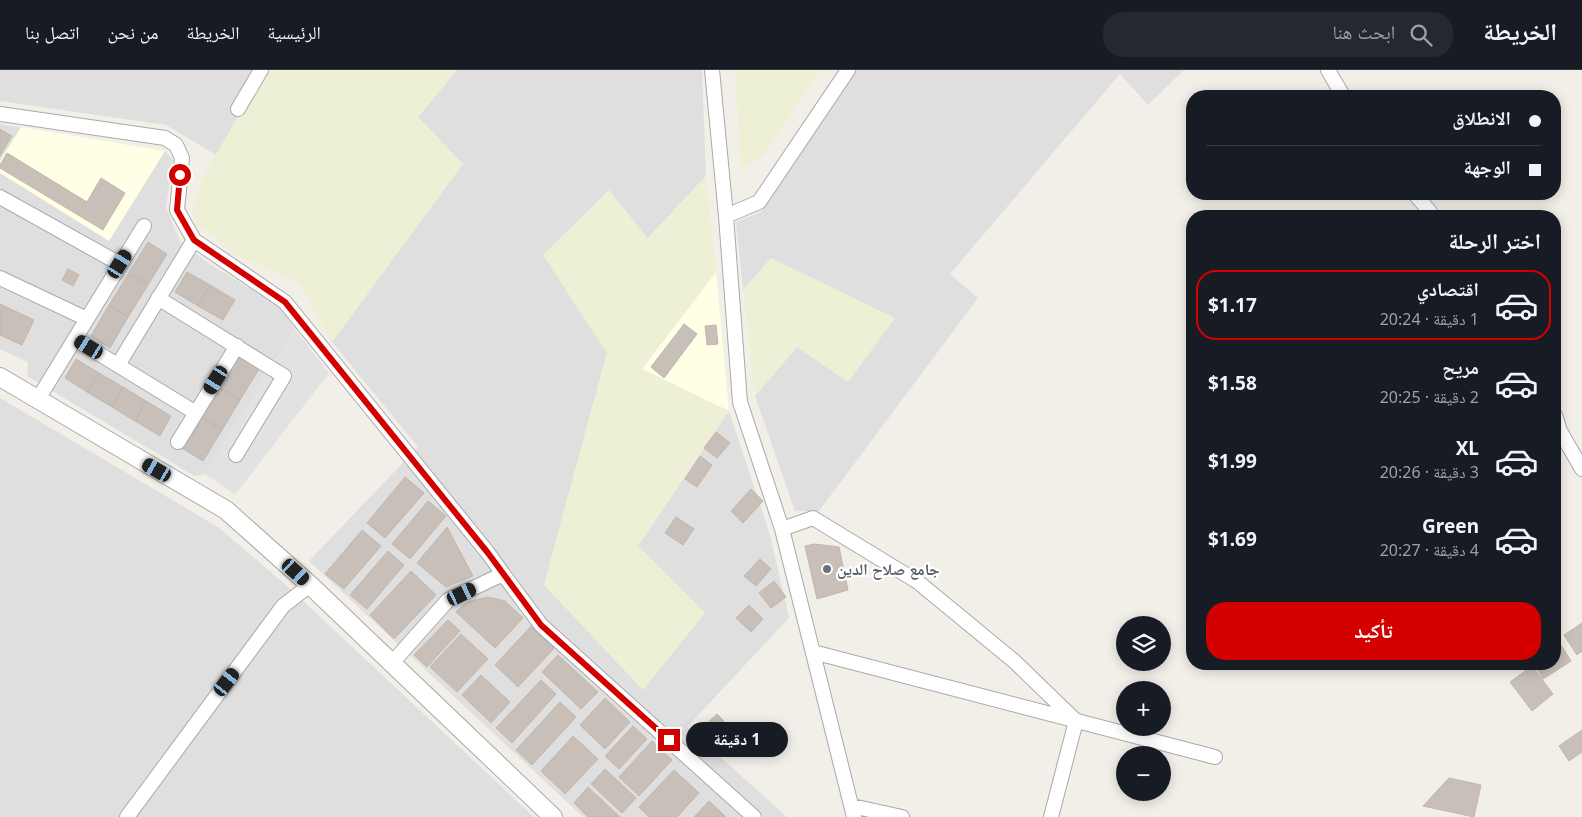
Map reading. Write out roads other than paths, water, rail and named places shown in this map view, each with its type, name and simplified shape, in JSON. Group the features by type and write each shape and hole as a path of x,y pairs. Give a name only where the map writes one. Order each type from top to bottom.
{"street":[{"path":"238,109 261,70"},
{"path":"712,70 726,216 740,402 782,529 853,812 902,817"},
{"path":"726,216 758,202 848,70"},
{"path":"1328,70 1340,90"},
{"path":"0,114 165,138 176,145 182,158 177,210 194,240 285,302 488,553 541,625 754,817"},
{"path":"0,197 120,264"},
{"path":"1420,200 1428,210"},
{"path":"38,399 144,226"},
{"path":"118,365 194,240"},
{"path":"0,278 87,319"},
{"path":"158,298 284,376 236,456"},
{"path":"75,339 196,413"},
{"path":"178,442 237,346"},
{"path":"0,377 226,510 310,584 553,817"},
{"path":"1561,433 1582,469"},
{"path":"782,529 813,518 918,582 1014,662 1076,721"},
{"path":"392,663 448,600 503,574"},
{"path":"127,817 283,606 310,584"},
{"path":"813,652 1215,757"},
{"path":"1051,817 1076,721"}],"place":[{"name":"جامع صلاح الدين","path":"827,569"}]}
